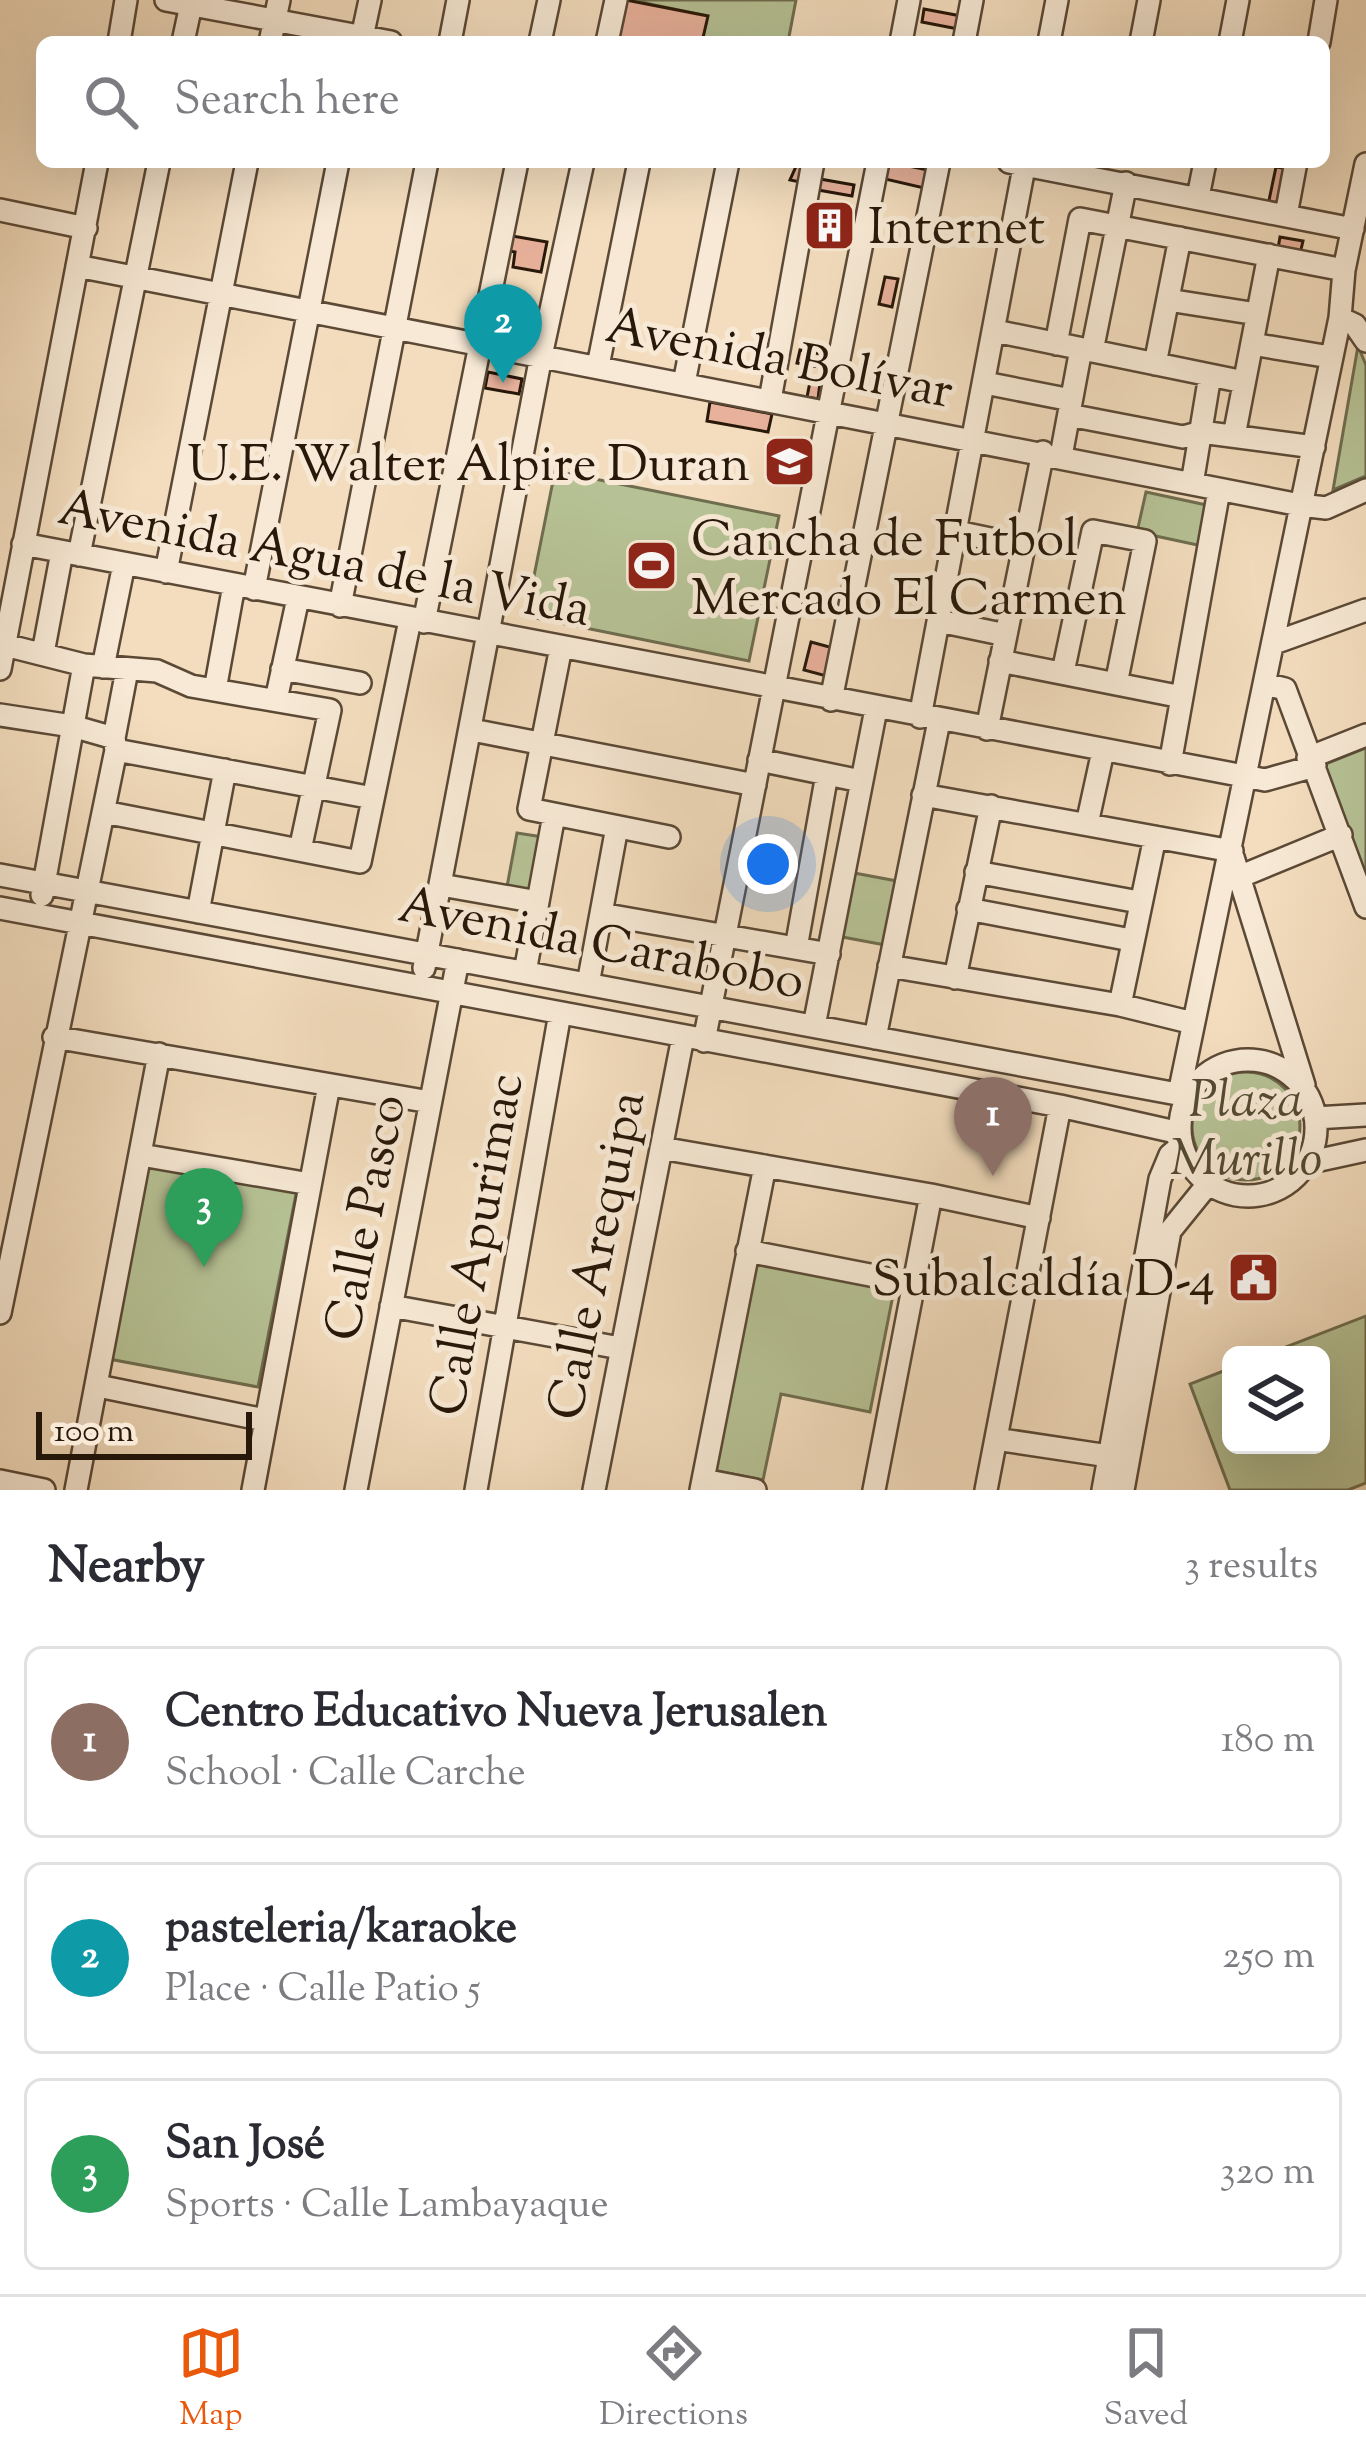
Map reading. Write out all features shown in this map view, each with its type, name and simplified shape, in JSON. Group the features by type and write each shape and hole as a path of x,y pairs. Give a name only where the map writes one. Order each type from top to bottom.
{"street":[{"path":"120,36 126,0"},
{"path":"166,0 348,36"},
{"path":"363,36 370,0"},
{"path":"451,36 458,0"},
{"path":"541,36 549,0"},
{"path":"609,36 616,0"},
{"path":"902,36 909,0"},
{"path":"965,36 972,0"},
{"path":"1049,36 1057,0"},
{"path":"1142,36 1149,0"},
{"path":"1231,36 1238,0"},
{"path":"1319,36 1326,0"},
{"path":"184,36 191,2"},
{"path":"1232,851 1311,1107 1314,1141 1306,1163 1292,1180 1265,1194 1236,1196 1208,1184 1191,1167 1180,1139 1183,1095 1193,1023 1340,318 1344,270 1366,164"},
{"path":"0,669 97,168"},
{"path":"43,653 135,278 157,168"},
{"path":"166,572 246,168"},
{"path":"215,690 309,311 337,168"},
{"path":"340,606 426,168"},
{"path":"104,812 360,862 482,345 516,168"},
{"path":"421,986 541,356 582,168"},
{"path":"598,366 638,168"},
{"path":"684,383 727,168"},
{"path":"770,400 812,168"},
{"name":"Calle Arequipa","path":"594,1490 661,1148 693,1039 711,1008 727,936 877,168"},
{"path":"831,700 938,168"},
{"path":"875,1038 923,795 939,621 995,331 1019,168"},
{"path":"1061,168 1119,175 1198,197 1353,229"},
{"path":"1198,197 1204,168"},
{"path":"1286,215 1295,168"},
{"path":"987,729 1024,546 1087,350 1117,226 1119,175"},
{"path":"0,210 86,228"},
{"path":"1056,344 1080,219 1344,270"},
{"path":"1155,364 1180,238"},
{"path":"1234,436 1269,255"},
{"name":"Avenida Bolívar","path":"77,266 1052,454"},
{"path":"1168,300 1257,314"},
{"path":"1340,318 1354,325 1366,341"},
{"path":"995,331 1244,382"},
{"path":"1252,344 1330,357"},
{"path":"1192,484 1210,375"},
{"path":"985,383 1183,437 1202,432 1314,447"},
{"path":"1052,454 1325,508 1366,490"},
{"path":"1170,764 1219,490"},
{"path":"1063,672 1093,531 1145,541 1116,684"},
{"path":"957,532 1024,546"},
{"name":"Avenida Agua de la Vida","path":"23,544 1265,780 1366,735"},
{"path":"38,914 72,726 124,564"},
{"path":"276,700 298,598"},
{"path":"1274,643 1366,610"},
{"path":"939,621 1006,635"},
{"path":"4,644 93,666 157,671 191,686 330,710 300,850"},
{"path":"561,646 529,809 669,837"},
{"path":"1000,661 1182,697"},
{"path":"282,669 360,683"},
{"path":"0,1313 5,1256 82,922 127,670"},
{"path":"1265,684 1285,689 1366,908"},
{"path":"814,1027 876,709"},
{"path":"0,715 72,726 115,744 373,798"},
{"path":"472,730 755,784"},
{"path":"1087,824 1103,751"},
{"path":"759,760 861,781"},
{"path":"198,912 225,770"},
{"path":"796,948 827,774"},
{"path":"923,795 1232,851"},
{"path":"955,978 991,806"},
{"path":"525,972 554,815"},
{"path":"587,984 617,827"},
{"path":"1239,877 1341,835"},
{"path":"1120,1005 1155,837"},
{"path":"976,872 1139,902"},
{"name":"Avenida Carabobo","path":"0,875 1183,1095"},
{"path":"441,885 538,902"},
{"name":"Avenida Carabobo","path":"0,908 1060,1106 1180,1139"},
{"path":"968,909 1132,940"},
{"path":"601,914 829,954"},
{"name":"Calle Pasco","path":"356,1490 458,960"},
{"path":"890,966 1120,1005 1193,1023"},
{"name":"Calle Apurimac","path":"476,1490 560,1013"},
{"path":"54,1036 430,1102"},
{"path":"76,1490 159,1054"},
{"path":"1183,1095 1213,1070 1248,1060 1283,1070 1311,1107 1366,1115"},
{"path":"253,1490 329,1085"},
{"path":"986,1490 1060,1106"},
{"path":"1123,1490 1119,1458 1160,1179 1180,1139"},
{"path":"661,1148 1039,1218"},
{"path":"1306,1163 1366,1150"},
{"path":"141,1155 310,1184"},
{"path":"755,1490 702,1485 765,1166"},
{"path":"1103,1490 1119,1458 1170,1231 1208,1184"},
{"path":"874,1490 931,1195"},
{"path":"747,1250 911,1283"},
{"path":"392,1306 620,1348"},
{"path":"98,1386 265,1420"},
{"path":"995,1439 1119,1458"},
{"path":"0,1481 44,1490"}],"green space":[{"path":"631,0 796,0 789,36 703,36 707,16"},
{"path":"1358,346 1366,365 1366,476 1333,490"},
{"name":"Cancha de Futbol Mercado El Carmen","path":"555,471 779,516 749,661 526,616"},
{"path":"1146,492 1211,506 1202,546 1137,532"},
{"path":"1366,748 1366,876 1323,765"},
{"path":"517,833 543,837 533,897 506,892"},
{"path":"849,872 897,881 885,945 837,936"},
{"name":"Plaza Murillo","path":"1246,1072 1267,1076 1284,1088 1296,1105 1300,1126 1296,1147 1284,1164 1267,1176 1246,1180 1225,1176 1208,1164 1196,1147 1192,1126 1196,1105 1208,1088 1225,1076"},
{"path":"151,1146 300,1174 258,1387 109,1359"},
{"path":"753,1263 894,1290 870,1412 781,1394 763,1480 713,1470"},
{"path":"1366,1316 1366,1483 1348,1490 1230,1490 1190,1384 1222,1372 1222,1454 1330,1454 1330,1346 1288,1346"}],"building":[{"path":"626,0 708,16 703,36 618,36"},
{"path":"924,9 961,16 958,29 922,22"},
{"path":"795,168 808,168 805,183 790,180"},
{"path":"888,168 928,170 924,188 885,179"},
{"path":"1276,168 1290,169 1282,208 1268,205"},
{"path":"820,179 854,185 852,196 818,190"},
{"name":"Internet","path":"813,216 848,223 845,235 811,228"},
{"path":"507,235 547,242 541,272 513,267 515,252 504,250"},
{"path":"1280,237 1303,241 1299,258 1277,254"},
{"path":"885,277 898,279 892,307 879,304"},
{"path":"800,350 821,354 819,367 797,363"},
{"path":"488,372 522,379 519,394 485,388"},
{"path":"810,382 820,383 818,399 807,397"},
{"path":"710,402 772,414 768,432 707,421"},
{"path":"811,642 837,649 830,677 804,670"}],"place":[{"name":"Internet","path":"829,225"},
{"name":"pasteleria/karaoke","path":"503,383"},
{"name":"U.E. Walter Alpire Duran","path":"789,462"},
{"name":"Cancha de Futbol Mercado El Carmen","path":"652,566"},
{"name":"Centro Educativo Nueva Jerusalen","path":"993,1176"},
{"name":"San José","path":"204,1267"},
{"name":"Subalcaldía D-4","path":"1254,1277"}]}
